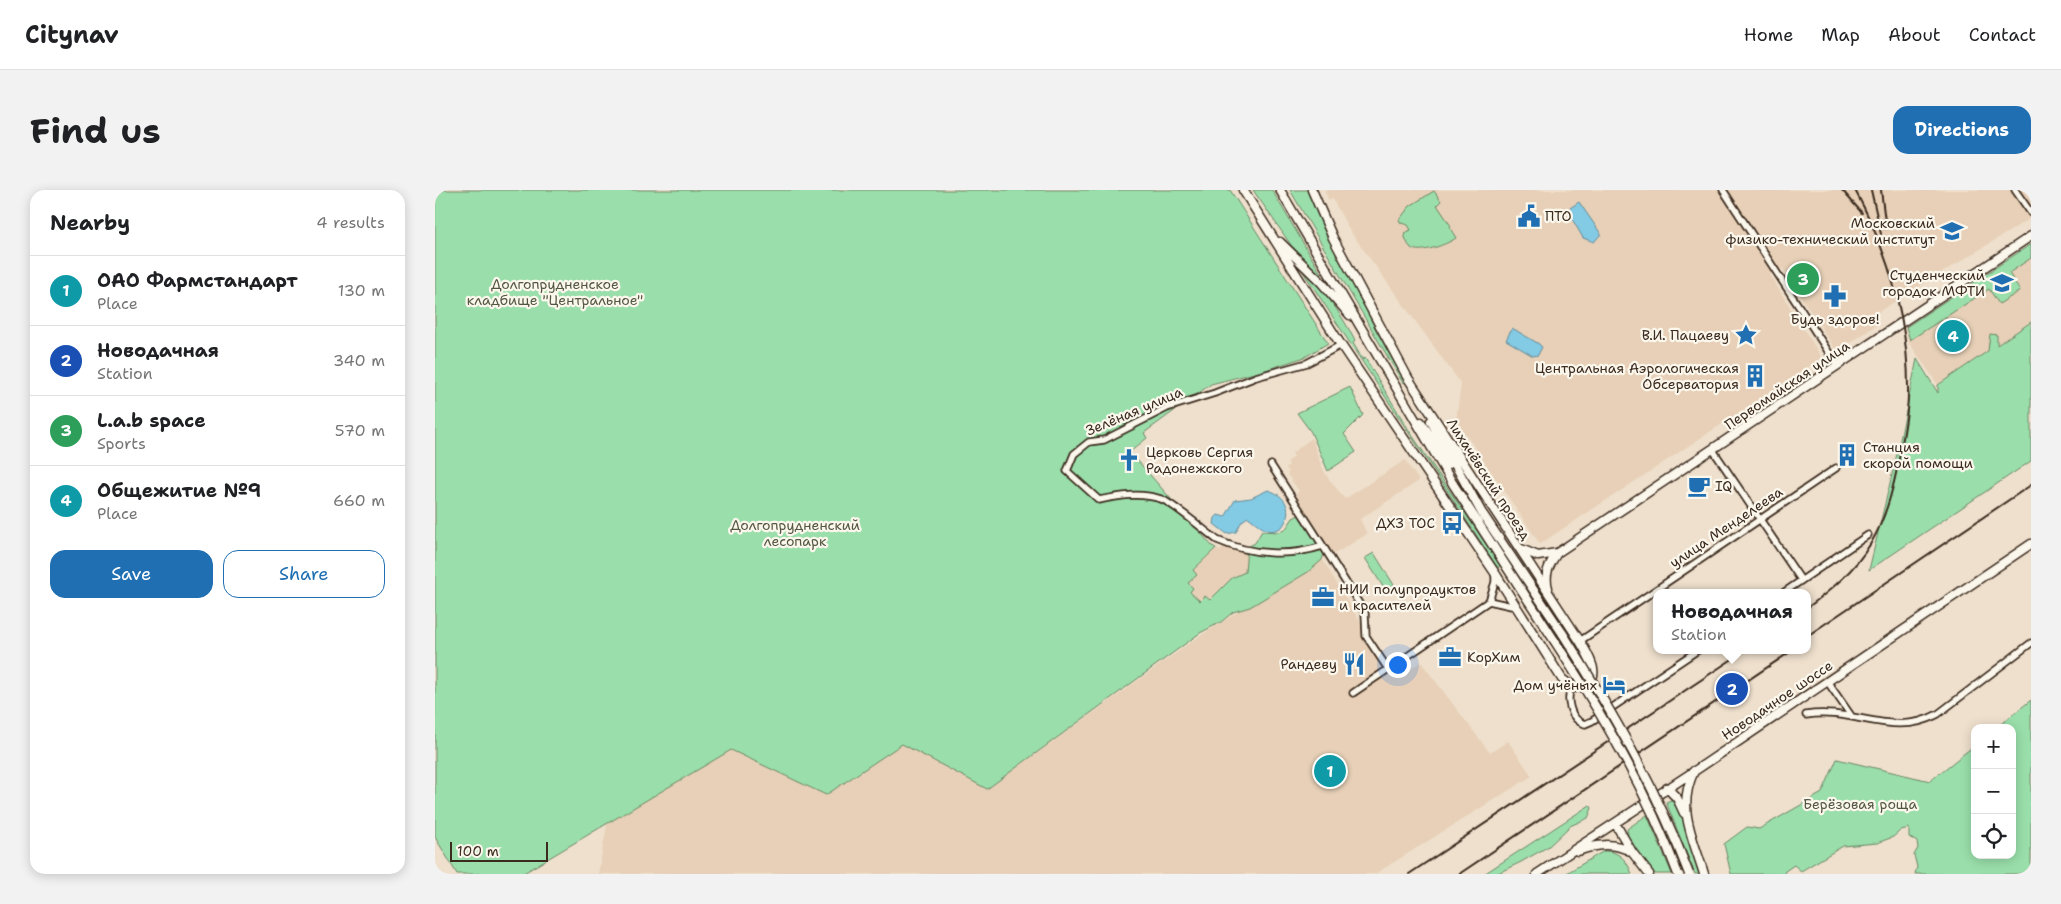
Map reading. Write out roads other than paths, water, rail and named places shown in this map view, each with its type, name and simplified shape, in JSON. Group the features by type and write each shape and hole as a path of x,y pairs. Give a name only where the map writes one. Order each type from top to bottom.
{"main road":[{"path":"1243,190 1341,345 1495,573 1562,679 1571,687"},
{"name":"Лихачёвский проезд","path":"1280,190 1439,461 1588,694 1637,782 1657,822 1679,874"},
{"name":"Лихачёвский проезд","path":"1312,190 1333,238 1484,517"},
{"path":"1270,232 1321,282 1363,331"},
{"name":"Первомайская улица","path":"1557,554 1713,450 1837,364 2031,236"},
{"name":"Лихачёвский проезд","path":"1385,368 1563,634 1601,696 1646,777 1666,818 1689,874"},
{"name":"Лихачёвский проезд","path":"1406,375 1592,662 1593,677 1589,682 1580,687 1571,687"},
{"name":"Новодачное шоссе","path":"1537,874 1694,771 2031,544"},
{"path":"1518,546 1526,552 1538,556 1557,554"},
{"path":"1551,597 1545,578 1546,571 1557,554"},
{"path":"1688,822 1685,798 1694,771"},
{"path":"1667,788 1677,798 1688,822 1704,874"},
{"path":"1615,823 1632,852 1649,874"},
{"path":"1565,856 1602,845 1622,847 1632,852"}],"street":[{"path":"1723,190 1837,364"},
{"path":"2015,190 2031,213"},
{"name":"Зелёная улица","path":"1323,546 1307,551 1285,552 1243,549 1217,540 1161,499 1129,494 1099,500 1067,471 1074,454 1089,442 1104,440 1167,408 1256,377 1307,363 1341,345"},
{"path":"1713,450 1801,580"},
{"path":"1271,465 1365,613 1366,636 1388,669"},
{"name":"улица Менделеева","path":"1657,589 1836,468"},
{"path":"1789,589 1868,535"},
{"path":"1353,693 1489,601 1495,582 1495,573"},
{"name":"улица Менделеева","path":"1580,641 1653,592"},
{"path":"1489,601 1516,606"},
{"path":"1806,715 1824,713 1904,725 1929,719 2031,643"},
{"path":"1571,687 1568,698 1573,714 1581,723 1589,723 1692,654"},
{"path":"1827,681 1852,716"}],"water":[{"path":"1579,202 1601,234 1594,242 1583,238 1567,210"},
{"path":"1512,328 1542,347 1538,355 1533,356 1506,340"},
{"path":"1268,490 1274,492 1286,504 1288,510 1286,521 1282,527 1277,530 1268,530 1248,517 1242,521 1236,532 1227,534 1214,524 1215,518 1218,515 1225,517 1235,500 1251,498"}],"railway":[{"path":"1842,190 1862,213"},
{"path":"1811,605 1834,587 1850,571 1865,553 1877,533 1892,489 1907,416 1907,366 1900,314 1887,263 1855,190"},
{"path":"1871,190 1881,234"},
{"path":"1881,190 1886,229"},
{"path":"1811,633 2031,485"},
{"path":"1409,874 1740,654"},
{"path":"1459,874 1787,654"}],"place":[{"name":"ПТО","path":"1529,216"},
{"name":"Московский физико-технический институт","path":"1952,231"},
{"name":"L.a.b space","path":"1803,279"},
{"name":"Студенческий городок МФТИ","path":"2002,283"},
{"name":"Будь здоров!","path":"1835,296"},
{"name":"В.И. Пацаеву","path":"1746,335"},
{"name":"Общежитие №9","path":"1953,336"},
{"name":"Центральная Аэрологическая Обсерватория","path":"1755,376"},
{"name":"Станция скорой помощи","path":"1847,455"},
{"name":"Церковь Сергия Радонежского","path":"1129,460"},
{"name":"IQ","path":"1699,486"},
{"name":"ДХЗ ТОС","path":"1452,523"},
{"name":"НИИ полупродуктов и красителей","path":"1323,597"},
{"name":"КорХим","path":"1450,657"},
{"name":"Рандеву","path":"1354,664"},
{"name":"Дом учёных","path":"1614,685"},
{"name":"Новодачная","path":"1732,689"},
{"name":"ОАО Фармстандарт","path":"1330,771"}],"park label":[{"name":"Долгопрудненское кладбище \"Центральное\"","path":"555,292"},
{"name":"Долгопрудненский лесопарк","path":"795,534"},
{"name":"Берёзовая роща","path":"1860,804"}]}
